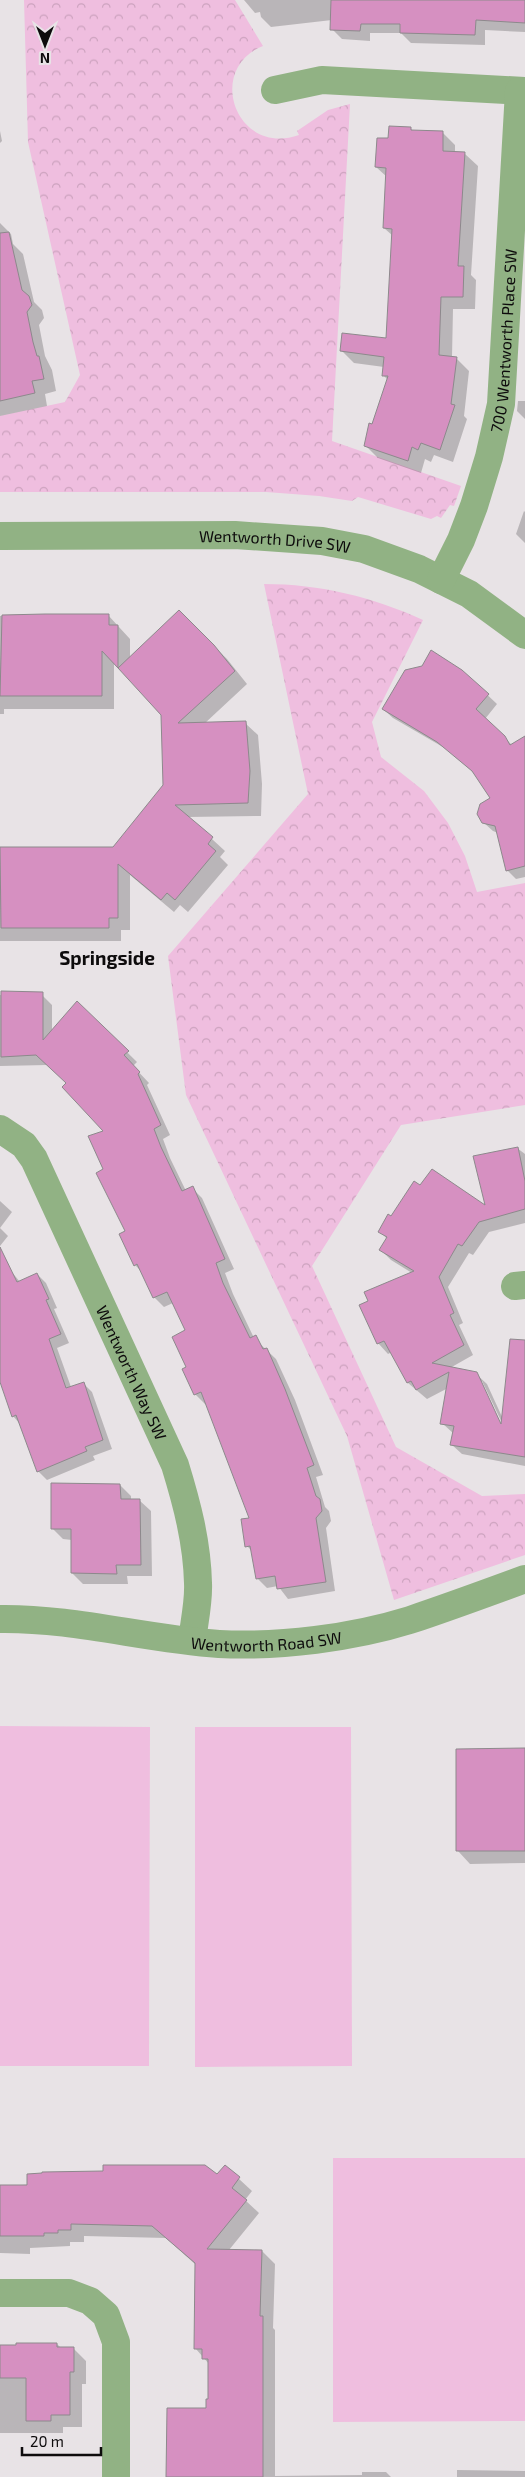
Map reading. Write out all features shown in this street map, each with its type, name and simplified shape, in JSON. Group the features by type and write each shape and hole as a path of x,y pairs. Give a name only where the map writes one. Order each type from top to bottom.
{"street":[{"name":"700 Wentworth Place SW","path":"275,90 322,80 522,91 501,404 489,457 474,506 461,540 441,580"},
{"name":"Wentworth Drive SW","path":"0,536 282,536 322,540 364,549 419,569 469,594 525,635"},
{"name":"Wentworth Way SW","path":"0,1129 24,1145 34,1159 175,1465 190,1518 196,1552 198,1585 192,1642"},
{"name":"Wentworth Road SW","path":"0,1619 75,1624 192,1642 261,1644 349,1634 409,1620 525,1579"},
{"path":"0,2293 69,2293 81,2296 106,2315 114,2332 116,2342 116,2477"}],"green space":[{"path":"24,0 235,0 263,46 245,57 235,73 232,90 236,107 245,123 259,134 277,138 299,135 297,131 328,110 350,104 332,441 461,486 454,506 450,505 441,518 437,516 431,519 358,497 352,501 319,496 266,492 0,492 0,416 65,402 80,375 28,142"},
{"path":"264,584 305,586 346,593 385,605 423,620 372,722 381,757 424,791 448,823 465,856 477,892 525,883 525,1105 401,1125 312,1266 396,1447 482,1496 525,1494 525,1555 394,1600 347,1436 186,1095 168,956 308,794"},
{"path":"0,1726 150,1727 149,2066 0,2066"},
{"path":"195,1727 351,1727 352,2066 195,2067"},
{"path":"333,2158 525,2158 525,2421 333,2422"}],"building":[{"path":"331,0 525,0 525,23 476,20 475,35 400,33 400,24 361,24 360,31 330,30"},
{"path":"389,126 411,127 411,130 443,131 443,151 465,152 458,266 464,266 463,297 441,297 439,355 457,357 451,404 455,405 440,450 421,443 418,450 412,447 408,461 364,446 369,423 372,424 388,376 382,376 384,357 340,351 342,333 386,338 392,229 383,228 386,168 375,167 377,138 388,138"},
{"path":"9,232 22,290 29,296 32,305 27,312 33,342 37,356 39,356 44,379 32,381 35,393 0,401 0,233"},
{"path":"179,610 214,645 235,671 178,723 246,721 250,771 248,803 175,805 213,837 208,844 216,851 175,900 167,893 161,900 118,864 118,918 109,918 109,928 1,928 0,847 113,847 163,785 161,715 118,668"},
{"path":"109,614 109,625 118,625 118,668 102,651 102,696 0,696 2,615"},
{"path":"431,650 462,670 489,694 476,709 505,736 510,745 525,736 525,866 506,871 495,826 482,823 477,814 480,804 490,798 472,771 437,742 382,709 405,670 422,666"},
{"path":"1,991 43,992 43,1040 77,1001 129,1051 124,1055 140,1072 138,1074 161,1125 154,1129 161,1147 182,1191 193,1186 225,1259 216,1263 223,1283 250,1338 256,1335 263,1349 267,1348 314,1465 307,1468 316,1496 320,1499 322,1511 316,1518 326,1582 277,1589 275,1576 256,1579 250,1546 245,1547 241,1519 249,1518 201,1392 194,1395 182,1369 186,1367 172,1337 185,1330 167,1292 153,1298 137,1264 134,1266 119,1234 125,1231 96,1173 103,1169 88,1136 103,1131 62,1087 66,1083 36,1055 1,1057"},
{"path":"518,1147 525,1181 525,1209 479,1222 462,1246 458,1244 439,1277 454,1313 450,1315 464,1345 432,1363 477,1372 501,1424 510,1339 525,1340 525,1457 450,1445 454,1426 440,1424 449,1372 416,1390 411,1381 407,1383 384,1341 377,1344 359,1305 368,1301 364,1292 414,1271 379,1250 387,1237 378,1232 388,1214 391,1216 414,1181 420,1185 432,1169 485,1205 473,1156"},
{"path":"0,1247 17,1282 37,1273 49,1299 46,1300 61,1334 49,1339 66,1388 84,1382 103,1440 85,1447 87,1451 37,1472 16,1415 12,1417 0,1382"},
{"path":"51,1483 120,1484 121,1499 140,1499 141,1565 116,1565 117,1574 71,1573 71,1529 51,1529"},
{"path":"525,1748 525,1851 456,1851 456,1749"},
{"path":"103,2165 205,2165 217,2174 225,2165 240,2177 232,2188 247,2200 207,2249 262,2250 260,2316 263,2316 263,2477 166,2477 167,2408 206,2408 206,2399 208,2399 208,2359 202,2359 202,2349 194,2349 195,2263 152,2226 71,2224 71,2230 58,2230 58,2233 44,2233 44,2236 0,2236 0,2185 27,2185 27,2174 103,2171"},
{"path":"16,2343 57,2343 57,2347 74,2347 74,2372 70,2372 70,2415 51,2415 51,2421 26,2421 26,2378 0,2378 0,2345 16,2345"}],"district":[{"name":"Springside","path":"107,957"}]}
